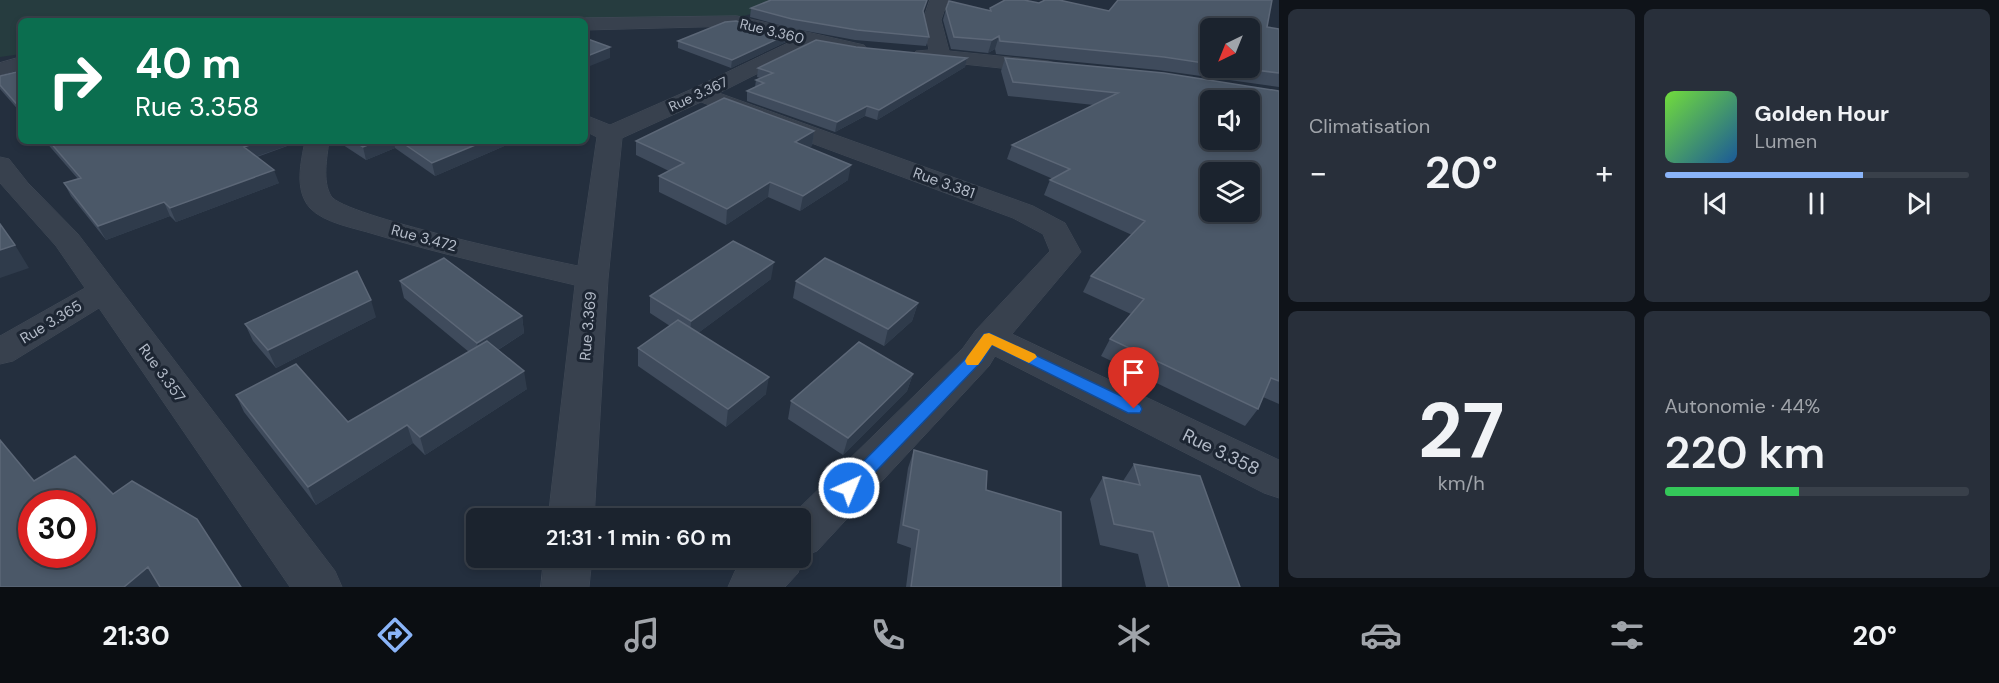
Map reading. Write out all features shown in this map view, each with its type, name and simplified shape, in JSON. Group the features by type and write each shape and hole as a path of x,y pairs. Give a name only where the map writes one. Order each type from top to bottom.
{"street":[{"path":"939,0 932,8 930,21 941,57"},
{"name":"Rue 3.360","path":"588,24 738,21 810,40 876,50"},
{"name":"Rue 3.367","path":"598,128 700,94 810,40"},
{"path":"909,54 1067,69"},
{"path":"0,69 18,64"},
{"name":"Rue 3.381","path":"700,94 1023,212 1055,229 1066,252 989,338"},
{"name":"Rue 3.369","path":"572,508 592,279 598,128"},
{"name":"Rue 3.472","path":"317,144 313,188 322,205 359,221 592,279"},
{"name":"Rue 3.357","path":"0,165 18,189 67,240 318,587"},
{"name":"Rue 3.365","path":"0,352 103,291"},
{"path":"811,527 976,357 989,338"},
{"name":"Rue 3.358","path":"989,338 1279,480"},
{"path":"565,587 567,568"},
{"path":"752,587 771,568"}],"green space":[{"path":"0,0 785,0 775,8 739,17 588,21 588,18 18,18 18,54 0,57"}],"building":[{"path":"771,0 927,0 923,11 929,37 857,30 792,19 751,8"},
{"path":"1005,0 1039,3 1045,0 1059,0 1109,11 1118,0 1272,0 1267,27 1279,29 1279,73 1260,71 1260,18 1200,18 1200,62 1000,41 999,36 992,40 954,37 946,9 949,1 991,11 990,8"},
{"path":"736,21 786,35 732,60 678,41 725,22"},
{"path":"588,39 610,47 588,56"},
{"path":"816,40 856,47 967,58 879,110 867,106 837,122 747,91 764,83 756,80 773,73 758,68"},
{"path":"1005,58 1164,73 1279,91 1279,381 1271,378 1258,409 1110,339 1144,299 1091,276 1145,221 1050,180 1070,169 1012,145 1118,93 1013,82"},
{"path":"18,72 18,106 0,85 0,76"},
{"path":"724,98 814,131 795,142 851,165 803,196 770,182 727,209 659,176 684,163 636,141"},
{"path":"52,144 252,144 244,147 274,170 170,208 164,202 98,226 64,183 81,178"},
{"path":"404,144 478,144 432,163"},
{"path":"0,224 15,245 0,250"},
{"path":"733,241 774,262 691,321 650,296"},
{"path":"444,258 522,316 477,343 400,281"},
{"path":"825,258 918,303 888,329 796,281"},
{"path":"357,271 371,300 268,350 245,324"},
{"path":"678,320 769,377 728,409 638,348"},
{"path":"487,341 524,371 420,437 407,425 308,487 236,395 296,364 348,422"},
{"path":"859,342 913,374 848,438 791,401"},
{"path":"0,440 34,481 75,456 113,494 132,481 197,519 241,587 160,587 148,567 124,587 0,587"},
{"path":"914,450 987,471 986,490 1061,512 1061,587 911,587 919,530 903,525"},
{"path":"1134,464 1200,476 1240,587 1169,587 1153,532 1114,524 1103,477 1140,485"}],"slow traffic":[{"path":"972,361 989,338 1029,357"}],"route":[{"path":"849,488 976,357 989,338 1134,409"}]}
